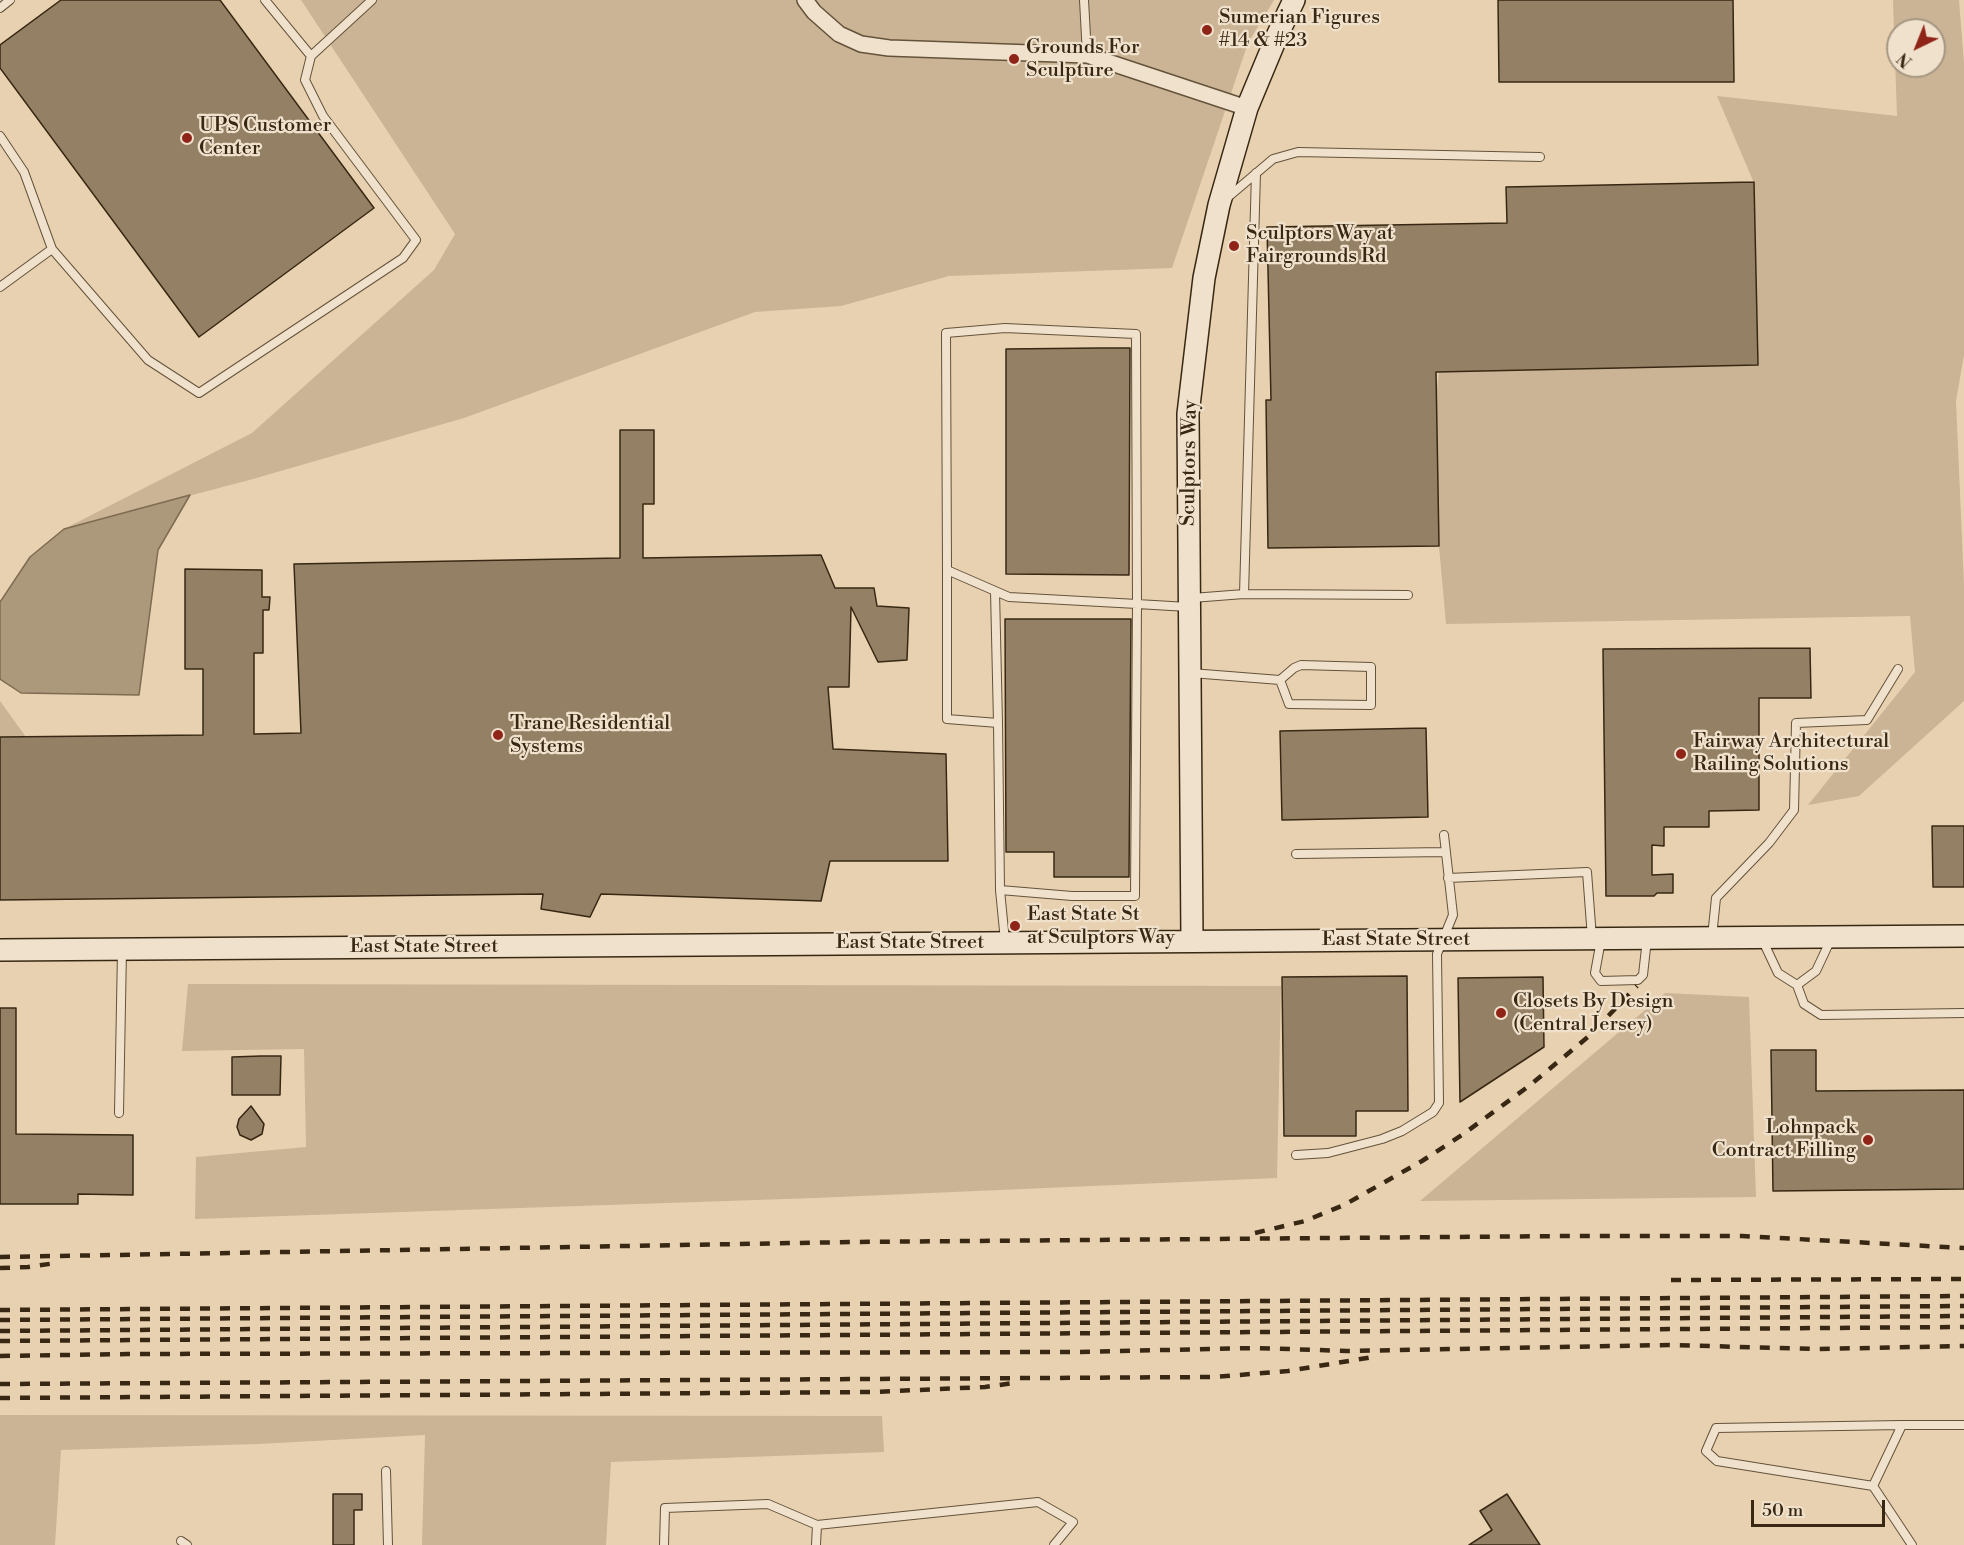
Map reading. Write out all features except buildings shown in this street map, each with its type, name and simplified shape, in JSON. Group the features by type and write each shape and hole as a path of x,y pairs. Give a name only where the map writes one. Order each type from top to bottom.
{"street":[{"path":"805,0 814,12 839,34 861,44 889,48 1087,55 1247,108"},
{"name":"Sculptors Way","path":"1192,941 1188,414 1204,278 1219,205 1247,108 1294,0"},
{"name":"East State Street","path":"0,950 1964,936"}],"lane":[{"path":"0,8 10,0"},
{"path":"265,0 311,56"},
{"path":"0,136 24,172 52,249 148,360 199,393 403,258 416,240 323,116 305,80 311,56 372,0"},
{"path":"1084,0 1087,55"},
{"path":"1219,205 1273,159 1298,152 1540,157"},
{"path":"1244,594 1256,173"},
{"path":"0,287 52,249"},
{"path":"998,723 947,719 946,333 1005,328 1136,334 1135,896 1072,896 1000,890"},
{"path":"947,570 1009,597 1137,604 1189,602 1244,594 1408,595"},
{"path":"995,591 1000,890 1005,943"},
{"path":"1190,673 1281,680 1301,665 1371,667 1371,705 1289,704 1281,680"},
{"path":"1712,938 1716,898 1769,843 1794,810 1797,723 1868,720 1898,669"},
{"path":"1296,1155 1328,1153 1382,1139 1402,1131 1433,1112 1440,1100 1437,954 1453,915 1444,835"},
{"path":"1296,854 1446,852"},
{"path":"1449,878 1587,872 1597,939 1595,973 1601,981 1638,980 1643,975 1647,938"},
{"path":"1761,937 1778,973 1797,986 1804,1004 1821,1015 1964,1013"},
{"path":"1797,986 1816,971 1832,937"},
{"path":"119,1113 122,949"},
{"path":"1873,1486 1902,1425"},
{"path":"1912,1545 1873,1486 1717,1461 1706,1451 1716,1428 1964,1425"},
{"path":"386,1471 388,1545"},
{"path":"664,1545 665,1508 768,1504 817,1525 1038,1502 1073,1522 1054,1545"},
{"path":"816,1545 817,1525"}],"shaded area":[{"path":"301,0 1274,0 1248,43 1172,268 949,276 841,306 755,312 464,418 253,479 64,529 252,433 434,270 455,234"},
{"path":"1893,0 1959,0 1964,64 1964,355 1956,401 1964,585 1964,701 1859,796 1808,805 1915,672 1910,616 1446,624 1439,546 1436,397 1439,371 1758,365 1754,183 1717,96 1897,116 1896,78 1946,78 1946,18 1894,18"},
{"path":"190,495 158,550 139,695 21,693 0,679 0,602 30,557 64,529"},
{"path":"0,701 26,737 0,737"},
{"path":"188,984 1281,986 1277,1178 815,1198 195,1219 196,1157 306,1147 304,1049 182,1051"},
{"path":"1665,993 1749,997 1756,1197 1420,1201"},
{"path":"0,1415 882,1416 884,1452 611,1462 606,1545 422,1545 425,1435 258,1444 61,1450 55,1545 0,1545"}],"railway":[{"path":"1255,1233 1305,1221 1344,1205 1422,1161 1529,1086 1589,1036 1637,986"},
{"path":"0,1257 853,1242 1565,1236 1742,1236 1964,1248"},
{"path":"0,1268 56,1263"},
{"path":"1671,1280 1964,1279"},
{"path":"0,1310 1964,1296"},
{"path":"0,1320 1964,1306"},
{"path":"0,1331 1964,1316"},
{"path":"0,1341 1964,1327"},
{"path":"0,1356 1075,1352 1256,1348 1347,1351 1669,1345 1817,1349 1964,1346"},
{"path":"0,1384 1214,1377 1288,1371 1373,1357"},
{"path":"0,1398 873,1392 985,1387 1014,1383"}],"place":[{"name":"Sumerian Figures #14 & #23","path":"1207,30"},
{"name":"Grounds For Sculpture","path":"1014,59"},
{"name":"UPS Customer Center","path":"187,138"},
{"name":"Sculptors Way at Fairgrounds Rd","path":"1234,246"},
{"name":"Trane Residential Systems","path":"498,735"},
{"name":"Fairway Architectural Railing Solutions","path":"1681,754"},
{"name":"East State St at Sculptors Way","path":"1015,926"},
{"name":"Closets By Design (Central Jersey)","path":"1501,1013"},
{"name":"Lohnpack Contract Filling","path":"1868,1140"}]}
